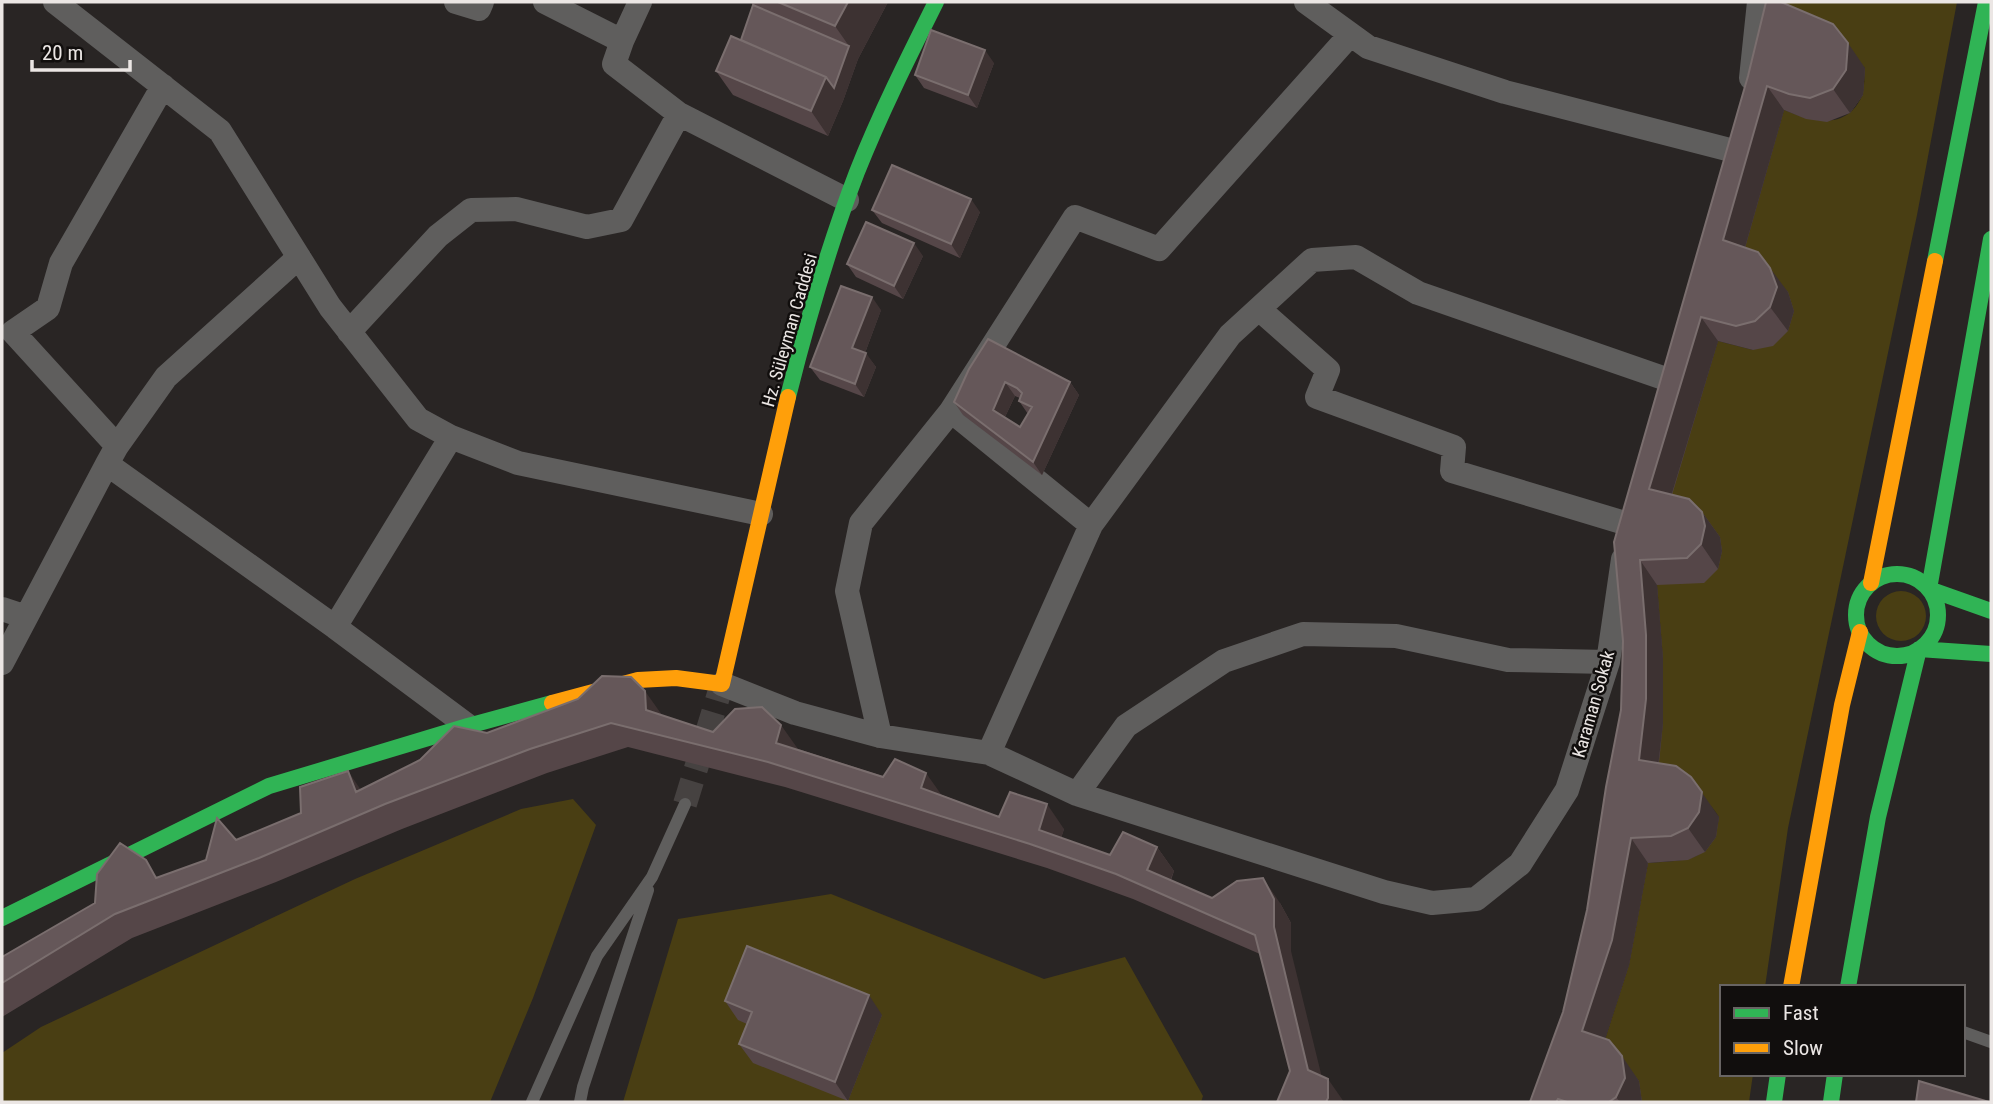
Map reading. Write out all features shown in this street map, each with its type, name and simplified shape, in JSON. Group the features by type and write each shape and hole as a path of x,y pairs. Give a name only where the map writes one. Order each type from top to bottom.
{"main road":[{"name":"Hz. Süleyman Caddesi","path":"722,684 804,335 847,200 886,101 936,2"},
{"path":"1871,583 1883,576 1908,575 1929,590 1938,614 1936,627 1929,640 1919,649 1892,656 1873,647 1860,632 1856,618 1857,604 1871,583 1986,2"},
{"path":"1929,590 1991,239"},
{"path":"1929,590 1991,611"},
{"path":"1791,985 1842,705 1860,632"},
{"path":"1919,649 1991,654"},
{"path":"1848,985 1860,900 1900,719 1919,649"},
{"path":"2,918 269,786 468,726 638,680 676,678 722,684"},
{"path":"1774,1102 1778,1076"},
{"path":"1831,1102 1835,1076"}],"street":[{"path":"55,2 220,131 330,307 418,419 451,437 518,463 761,514"},
{"path":"456,2 479,9 482,2"},
{"path":"545,2 622,41"},
{"path":"640,2 614,64 679,114 847,200"},
{"path":"1306,2 1368,47 1505,92 1742,128"},
{"path":"880,736 847,591 860,523 951,411 1075,217 1159,249 1346,31 1345,2"},
{"path":"1730,177 1753,68 1756,3"},
{"path":"163,86 61,263 48,307 13,332 112,455 468,726"},
{"path":"349,332 438,236 471,210 516,209 587,227 621,220 679,114"},
{"path":"2,663 112,455 166,377 299,257"},
{"path":"989,753 1091,525 1230,335 1312,260 1356,257 1418,293 1669,380"},
{"path":"1259,309 1328,370 1317,397 1454,447 1452,471 1628,524"},
{"path":"1661,407 1677,355"},
{"path":"951,411 1091,525"},
{"path":"335,627 451,437"},
{"name":"Karaman Sokak","path":"722,684 795,713 880,736 989,753 1077,794 1361,885 1432,903 1476,899 1520,864 1566,790 1608,662 1628,524 1635,498"},
{"path":"2,609 26,617"},
{"path":"1077,794 1126,726 1224,660 1303,634 1396,636 1508,660 1608,662"}],"lane":[{"path":"580,1102 652,877 685,804"},
{"path":"532,1102 597,956 652,877"},
{"path":"1965,1033 1991,1042"}],"shaded area":[{"path":"1786,2 1957,2 1917,215 1788,828 1765,985 1720,985 1720,1076 1753,1076 1749,1102 1642,1102 1600,1055 1629,965 1648,863 1686,859 1704,851 1716,832 1719,817 1706,801 1692,792 1656,785 1663,723 1663,659 1657,585 1666,513 1718,341 1753,350 1740,265 1784,110 1817,120 1838,119 1855,107 1864,89 1865,68 1784,20"},
{"path":"1901,591 1919,598 1926,616 1919,634 1901,641 1883,634 1876,616 1883,598"},
{"path":"573,799 596,825 533,998 490,1102 2,1102 2,1053 41,1027 355,879 521,809"},
{"path":"831,894 1044,979 1125,957 1203,1096 1201,1102 623,1102 678,919"}],"building":[{"path":"778,2 848,2 835,26"},
{"path":"1766,2 1781,2 1833,24 1848,43 1846,70 1833,89 1810,98 1767,86 1723,240 1758,252 1770,268 1777,287 1770,307 1755,321 1736,326 1701,317 1649,489 1689,499 1702,512 1705,526 1701,544 1687,558 1640,560 1646,635 1646,699 1639,760 1676,766 1691,777 1702,792 1699,812 1688,828 1671,836 1631,838 1612,940 1582,1031 1609,1040 1622,1056 1625,1078 1616,1097 1609,1102 1567,1102 1558,1099 1556,1102 1530,1102 1563,1012 1587,910 1621,710 1623,641 1614,542 1748,76"},
{"path":"753,5 849,46 834,88 826,77 741,40"},
{"path":"931,30 985,50 968,95 915,75"},
{"path":"731,36 826,77 811,111 716,71"},
{"path":"892,165 971,199 951,244 872,210"},
{"path":"866,222 914,243 894,286 847,264"},
{"path":"841,286 872,297 852,348 866,353 855,384 810,367"},
{"path":"988,339 1070,382 1033,462 954,402 969,369","holes":["1005,382 1022,393 1019,401 1032,407 1020,427 993,410"]},
{"path":"602,676 631,677 645,691 646,710 713,732 735,709 762,707 781,725 776,743 883,777 895,759 926,773 921,788 999,817 1010,792 1047,804 1039,830 1110,855 1123,832 1157,847 1147,870 1212,898 1237,881 1263,878 1274,899 1274,927 1308,1070 1328,1079 1326,1102 1277,1102 1290,1071 1255,935 1116,874 1030,844 768,762 611,723 530,749 385,804 259,858 115,914 2,983 2,957 95,903 97,874 120,843 146,860 156,878 206,860 217,818 236,840 301,813 300,787 348,771 356,792 420,760 454,726 487,733 578,699"},
{"path":"747,946 869,995 835,1082 739,1044 752,1012 725,1001"},
{"path":"1919,1081 1989,1102 1916,1102"}],"tunnel":[{"path":"685,804 722,684"}],"traffic: fast":[{"path":"788,397 819,283 857,172 936,2"},
{"path":"1935,261 1986,2"},
{"path":"1991,239 1929,589 1991,611"},
{"path":"1897,574 1913,578 1926,586 1934,599 1938,615 1934,631 1926,644 1913,652 1897,656 1881,652 1868,644 1860,631 1856,615 1860,599 1868,586 1881,578 1897,574"},
{"path":"1848,985 1878,817 1919,649 1991,654"},
{"path":"2,918 269,786 552,703"},
{"path":"1774,1102 1778,1076"},
{"path":"1831,1102 1835,1076"}],"traffic: slow":[{"path":"1871,583 1935,261"},
{"path":"552,703 638,680 676,678 722,684 788,397"},
{"path":"1791,985 1842,705 1860,632"}]}
